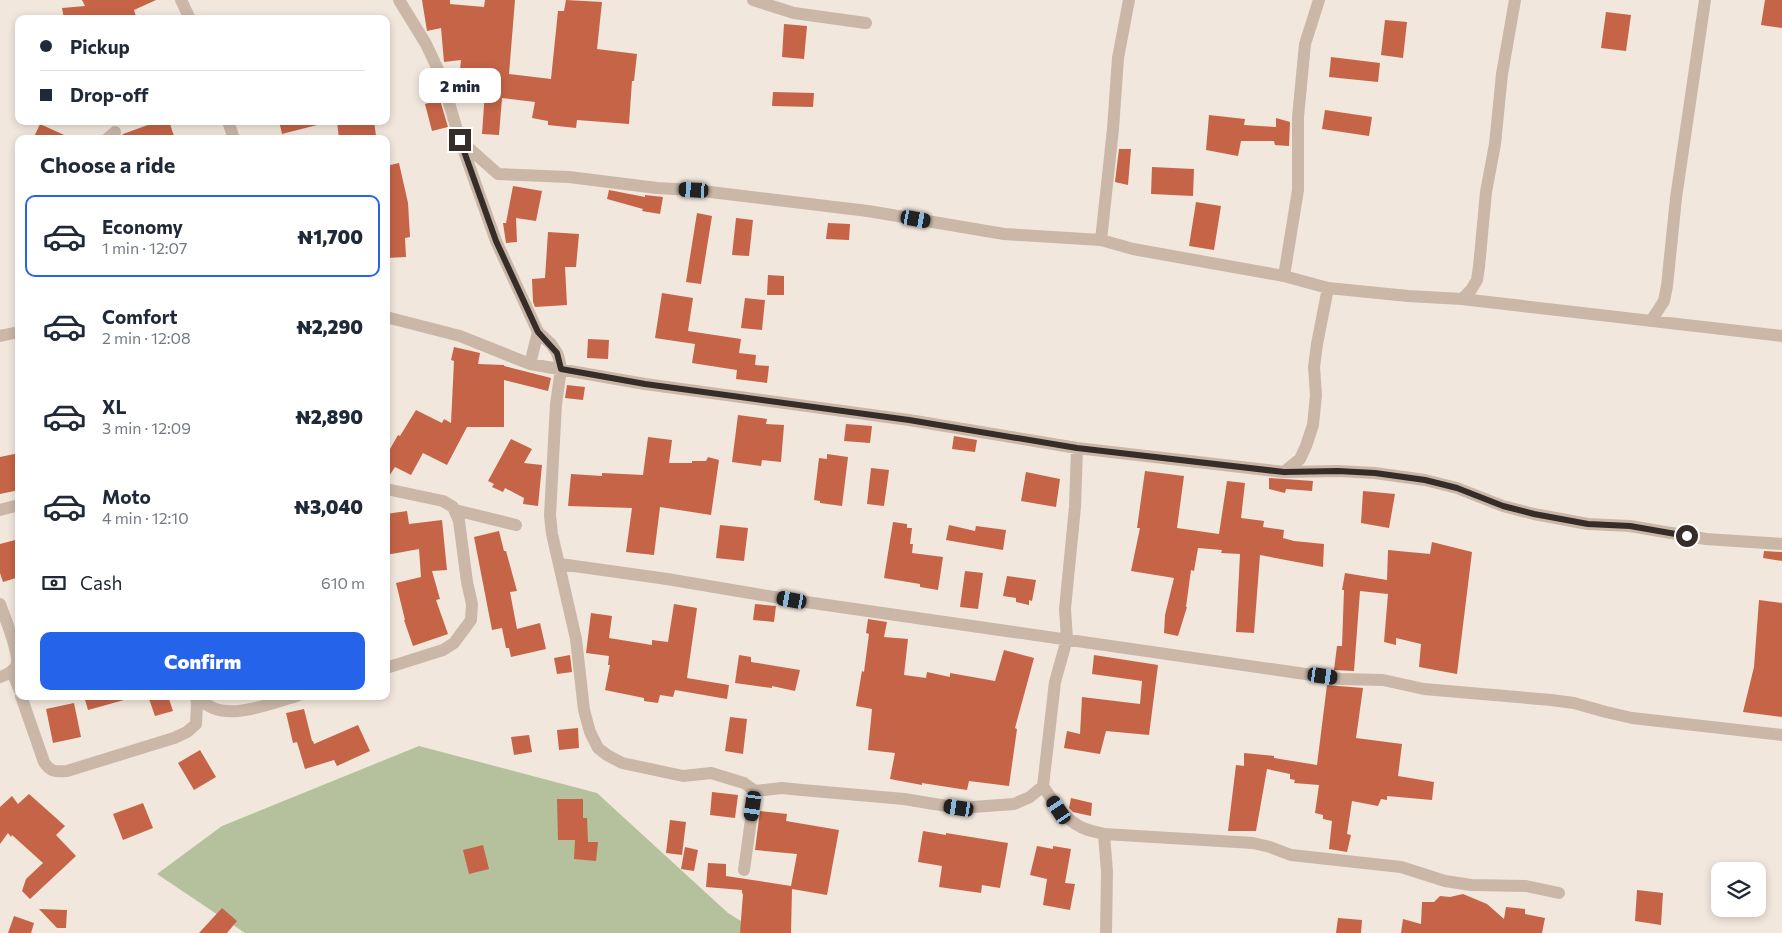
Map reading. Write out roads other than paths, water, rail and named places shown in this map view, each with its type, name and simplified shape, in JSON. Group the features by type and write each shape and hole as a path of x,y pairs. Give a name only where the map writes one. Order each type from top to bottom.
{"street":[{"path":"181,0 188,15"},
{"path":"399,0 426,44 441,76 460,140 496,241 538,332 557,353 561,369 556,404 550,515 552,534 576,639 584,710 590,732 598,748 607,755 622,763 683,776 711,773 744,783 755,791 782,788 904,799 959,808 1014,804 1030,797 1042,786 1055,682 1067,639 1065,609 1075,507 1077,448"},
{"path":"753,0 794,13 866,23"},
{"path":"1101,240 1113,130 1118,58 1129,0"},
{"path":"1284,276 1298,190 1298,117 1305,44 1318,0"},
{"path":"1462,299 1474,285 1479,267 1486,192 1495,144 1502,74 1515,0"},
{"path":"1652,321 1664,302 1668,286 1676,198 1705,0"},
{"path":"460,140 498,174 569,177 657,188 694,190 868,211 1004,234 1101,240 1133,249 1284,276 1328,288 1462,299 1782,336"},
{"path":"1284,472 1300,459 1313,425 1316,395 1314,367 1328,288"},
{"path":"390,318 460,336 530,364 645,384 909,420 1077,448 1284,472 1338,471 1375,473 1425,480 1457,488 1503,506 1588,524 1630,526 1706,540 1782,544"},
{"path":"530,364 538,332"},
{"path":"0,336 15,333"},
{"path":"390,491 443,501 453,507 459,521 467,582 472,604 471,620 454,643 427,655 390,667"},
{"path":"0,510 15,506"},
{"path":"455,510 516,525"},
{"path":"560,564 668,579 792,600 1340,679 1383,680 1424,688 1574,702 1632,718 1782,735"},
{"path":"0,604 15,650"},
{"path":"0,677 12,671 15,667"},
{"path":"12,671 15,679"},
{"path":"22,700 44,762 47,768 54,772 66,771 141,749 187,732 196,724 197,700"},
{"path":"200,700 203,704 227,713 282,700"},
{"path":"1042,786 1059,810 1069,819 1082,828 1104,834 1253,843 1291,854 1401,867 1445,881 1471,885 1526,886 1559,893"},
{"path":"744,870 755,791"},
{"path":"1104,834 1107,872 1106,933"}]}
